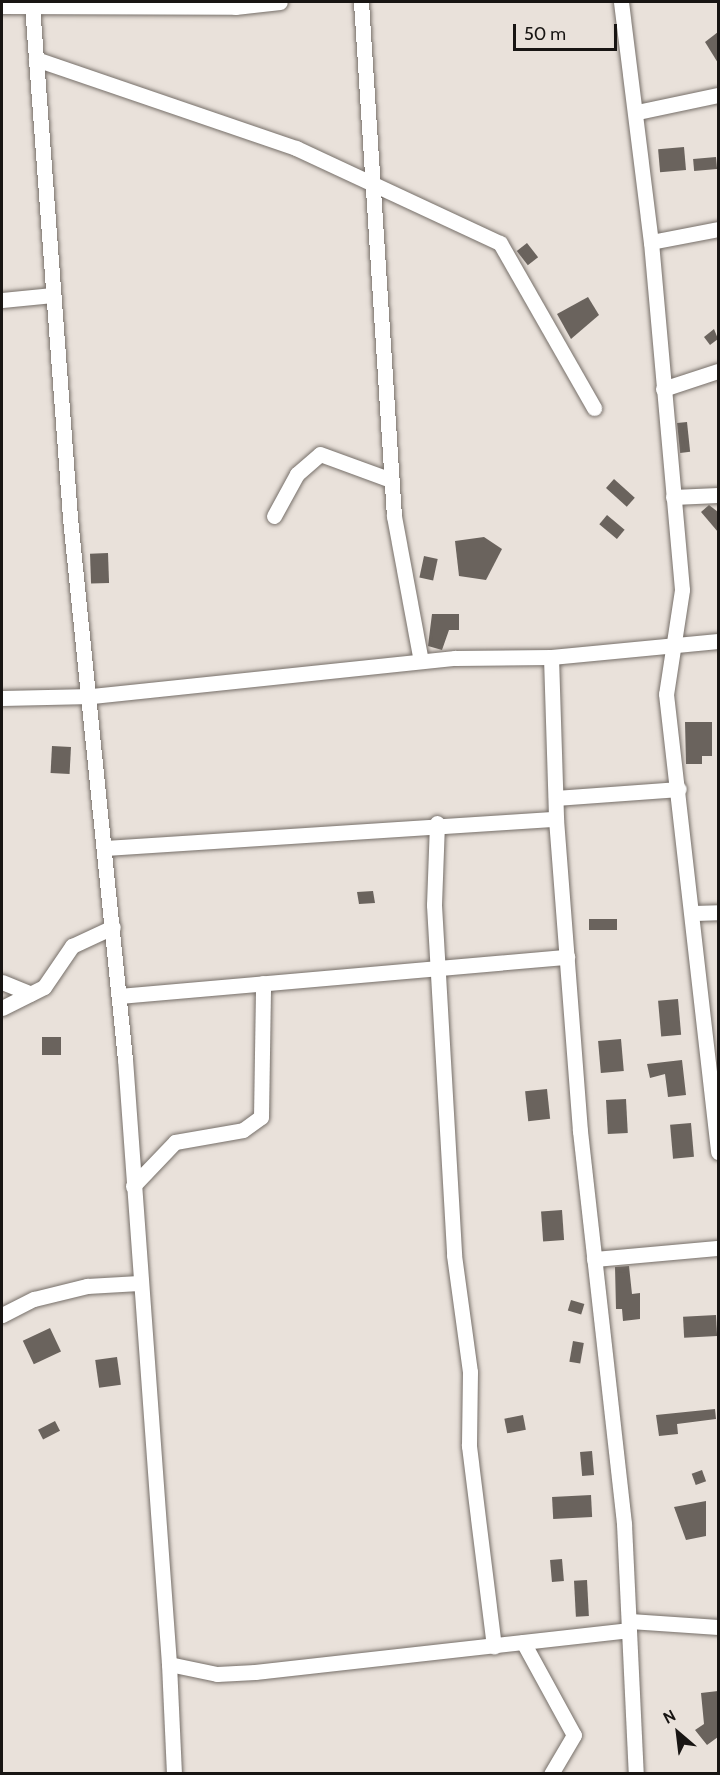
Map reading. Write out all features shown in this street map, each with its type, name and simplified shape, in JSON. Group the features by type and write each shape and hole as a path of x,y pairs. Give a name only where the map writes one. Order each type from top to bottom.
{"street":[{"path":"2,6 38,4 235,7 280,2"},
{"path":"361,2 376,184 391,480 422,662"},
{"path":"621,2 637,112 651,242 682,590 670,645 666,694 694,913 718,1152"},
{"path":"38,4 36,59 70,518 92,696 119,996 169,1664 174,1773"},
{"path":"36,59 296,148 500,243 594,408"},
{"path":"637,112 718,95"},
{"path":"651,242 718,229"},
{"path":"2,300 53,295"},
{"path":"663,389 718,371"},
{"path":"274,516 297,474 320,454 391,480"},
{"path":"674,497 718,495"},
{"path":"2,698 92,696 422,662 551,657 718,641"},
{"path":"551,657 556,819 629,1626 636,1773"},
{"path":"556,798 679,789"},
{"path":"105,848 437,823 556,819"},
{"path":"437,823 438,968 454,1255 470,1372 469,1446 494,1646"},
{"path":"694,913 718,912"},
{"path":"2,1008 31,994 48,982 72,946 113,927"},
{"path":"119,996 567,957"},
{"path":"2,982 31,994"},
{"path":"133,1186 175,1142 243,1130 261,1118 263,983"},
{"path":"594,1259 718,1248"},
{"path":"2,1315 34,1299 87,1286 139,1283"},
{"path":"169,1664 217,1674 255,1672 494,1646 629,1626 718,1627"},
{"path":"523,1642 574,1735 551,1773"}],"building":[{"path":"718,32 718,63 705,42"},
{"path":"684,147 686,170 660,172 658,149"},
{"path":"716,157 717,169 694,171 693,159"},
{"path":"527,243 538,257 528,265 517,251"},
{"path":"588,297 599,315 571,339 557,314"},
{"path":"714,329 718,339 710,345 704,337"},
{"path":"687,422 690,452 680,453 677,423"},
{"path":"614,479 635,498 627,507 606,488"},
{"path":"709,505 718,512 718,532 701,512"},
{"path":"607,515 625,530 617,539 599,524"},
{"path":"484,537 502,549 486,580 459,576 455,541"},
{"path":"108,553 109,583 91,584 90,554"},
{"path":"424,556 438,559 433,580 419,578"},
{"path":"432,614 459,614 459,630 449,630 442,650 428,646"},
{"path":"685,722 712,722 712,756 702,756 702,764 686,764"},
{"path":"52,746 71,747 70,774 51,773"},
{"path":"373,891 375,903 359,904 357,892"},
{"path":"589,919 617,919 617,930 589,930"},
{"path":"678,999 681,1035 661,1037 658,1001"},
{"path":"42,1037 61,1037 61,1055 42,1055"},
{"path":"621,1039 624,1071 601,1073 598,1041"},
{"path":"682,1060 686,1095 668,1097 665,1074 650,1078 647,1064"},
{"path":"547,1089 550,1119 528,1121 525,1091"},
{"path":"626,1099 628,1133 608,1134 606,1100"},
{"path":"691,1123 694,1157 673,1159 670,1125"},
{"path":"562,1210 564,1240 543,1241 541,1211"},
{"path":"629,1266 632,1294 640,1293 640,1319 623,1321 622,1309 616,1309 615,1267"},
{"path":"571,1300 584,1304 581,1315 568,1311"},
{"path":"716,1315 717,1336 684,1338 683,1317"},
{"path":"50,1328 61,1352 34,1364 23,1341"},
{"path":"573,1341 584,1343 580,1364 569,1362"},
{"path":"117,1357 121,1385 99,1388 95,1360"},
{"path":"715,1409 716,1419 677,1424 678,1434 659,1436 656,1415"},
{"path":"523,1415 526,1430 507,1433 504,1419"},
{"path":"55,1421 60,1431 43,1439 38,1430"},
{"path":"592,1451 594,1475 582,1476 580,1452"},
{"path":"702,1470 706,1481 696,1485 692,1474"},
{"path":"591,1495 592,1517 553,1519 552,1497"},
{"path":"706,1501 706,1536 686,1540 674,1507"},
{"path":"562,1559 564,1581 552,1582 550,1560"},
{"path":"587,1580 589,1616 576,1617 574,1581"},
{"path":"718,1691 718,1737 707,1745 695,1730 704,1724 701,1693"}]}
